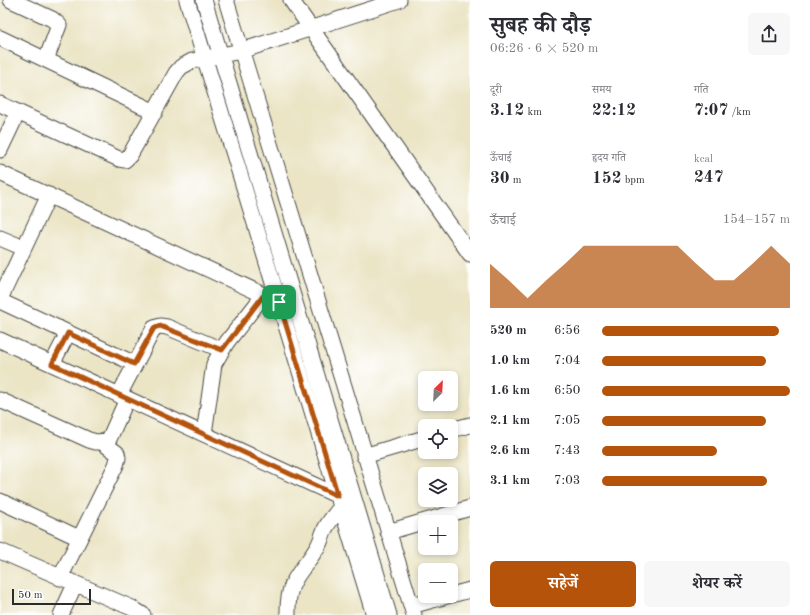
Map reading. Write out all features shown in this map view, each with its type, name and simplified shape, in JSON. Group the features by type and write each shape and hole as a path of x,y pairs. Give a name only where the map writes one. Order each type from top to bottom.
{"street":[{"path":"12,0 52,18 60,25 46,60"},
{"path":"187,0 213,58 389,615"},
{"path":"204,0 213,58 279,302 374,615"},
{"path":"226,0 412,610 430,603"},
{"path":"291,0 470,254"},
{"path":"0,104 124,160 130,155 181,67 192,61 213,58 241,51 399,0"},
{"path":"0,38 155,112"},
{"path":"0,150 18,112"},
{"path":"0,173 263,296 279,302"},
{"path":"49,195 0,300 134,364"},
{"path":"0,238 24,248"},
{"path":"204,434 212,370 222,350 263,296"},
{"path":"103,443 110,437 134,364 154,328 160,326 222,350"},
{"path":"52,364 68,333"},
{"path":"0,340 204,434 340,502"},
{"path":"0,400 89,440 103,443 113,449 118,458 60,578"},
{"path":"458,428 470,425"},
{"path":"364,456 418,440"},
{"path":"0,501 79,538"},
{"path":"288,615 288,598 294,580 319,545 324,531 340,502"},
{"path":"388,532 470,508"},
{"path":"0,551 132,608 143,615"},
{"path":"61,615 75,584"},
{"path":"458,593 470,590"}],"route":[{"path":"263,296 279,302 338,496 52,364 68,333 134,364 148,336 154,328 160,326 167,327 222,350 263,296"}]}
